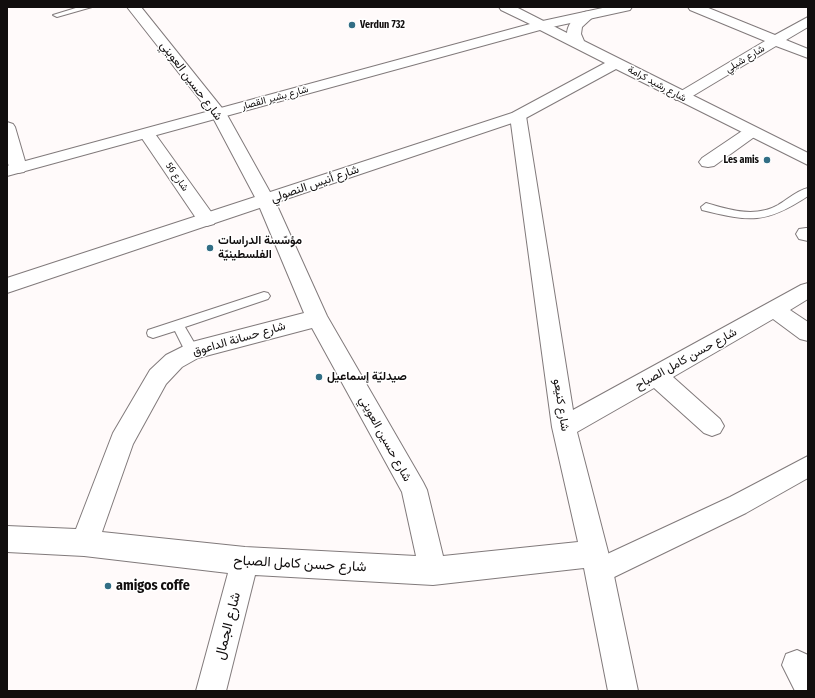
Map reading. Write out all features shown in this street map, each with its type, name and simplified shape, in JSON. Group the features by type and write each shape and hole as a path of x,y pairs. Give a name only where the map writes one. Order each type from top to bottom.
{"street":[{"name":"شارع حسين العويني","path":"134,7 218,113 266,200 317,318 414,490 433,571"},
{"name":"شارع رشيد كرامة","path":"506,7 808,160"},
{"name":"شارع بشير القصار","path":"12,170 543,25 625,7"},
{"path":"695,7 808,54"},
{"path":"578,43 574,37 573,31 575,25 588,16"},
{"name":"شارع شيلي","path":"681,97 808,21"},
{"name":"شارع أنيس النصولي","path":"7,286 518,116 616,63"},
{"name":"شارع كنيعو","path":"518,116 564,427 597,563 623,691"},
{"path":"7,127 12,170"},
{"path":"708,162 751,132"},
{"name":"شارع 56","path":"147,134 207,220"},
{"name":"شارع حسن كامل الصباح","path":"564,427 808,290"},
{"path":"774,309 808,334"},
{"name":"شارع حسانة الداعوق","path":"84,543 122,441 158,377 174,361 192,351 317,318"},
{"path":"656,376 712,426"},
{"path":"597,563 738,505 808,466"},
{"name":"شارع حسن كامل الصباح","path":"7,539 84,543 245,562 433,571 597,563"},
{"name":"شارع الجمال","path":"211,691 245,562"}],"lane":[{"path":"57,15 88,7"},
{"path":"706,207 745,217 761,216 787,206 808,191"},
{"path":"153,333 264,296"},
{"path":"178,325 192,351"}],"place":[{"name":"Verdun 732","path":"352,25"},
{"name":"Les amis","path":"767,160"},
{"name":"مؤسّسة الدراسات الفلسطينيّة","path":"210,248"},
{"name":"صيدليّة إسماعيل","path":"319,377"},
{"name":"amigos coffe","path":"108,586"}]}
